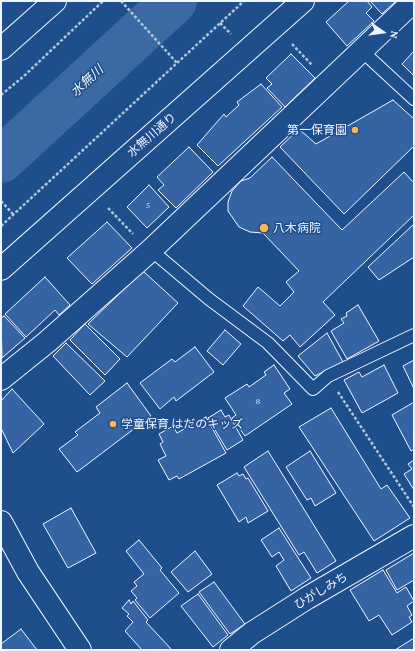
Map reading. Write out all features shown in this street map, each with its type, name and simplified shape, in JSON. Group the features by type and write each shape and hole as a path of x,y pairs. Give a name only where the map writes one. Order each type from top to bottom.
{"street":[{"path":"1,49 55,1"},
{"name":"水無川通り","path":"1,269 303,1"},
{"path":"1,379 47,342 151,250 414,1"},
{"path":"1,522 28,572 80,650"},
{"name":"ひがしみち","path":"231,650 252,633 307,598 414,536"}],"lane":[{"path":"362,51 414,99"},
{"path":"151,250 209,299 268,343 313,389 328,376 414,335"}],"path":[{"path":"1,95 24,76 102,1"},
{"path":"121,1 177,63"},
{"path":"1,226 244,1"},
{"path":"220,23 237,39"},
{"path":"291,43 328,83"},
{"path":"1,201 13,214"},
{"path":"108,208 139,241 151,250"},
{"path":"328,376 414,507"}],"building":[{"path":"349,1 367,1 372,7 366,13 374,21 347,46 326,22"},
{"path":"370,1 396,1 382,14"},
{"path":"414,51 414,76 402,64"},
{"path":"291,54 315,78 285,107 267,88 272,84 266,78"},
{"path":"261,84 282,107 218,166 197,145 224,114 226,117 239,105 237,102"},
{"name":"第一保育園","path":"393,100 414,119 414,146 344,214 280,147 299,129 316,144"},
{"path":"189,147 213,172 176,208 158,190 164,185 157,177"},
{"name":"八木病院","path":"272,157 342,230 404,172 414,183 414,215 323,302 335,315 300,347 290,335 283,341 243,306 258,287 280,306 294,292 286,282 299,271 263,233 250,232 239,227 228,211 228,202 232,191 241,181 250,178"},
{"path":"149,185 169,207 147,228 127,207"},
{"path":"107,222 132,248 92,284 67,258"},
{"path":"414,224 414,257 379,280 368,267"},
{"path":"143,271 178,303 127,357 88,324"},
{"path":"45,277 70,305 59,315 55,310 26,337 5,314"},
{"path":"358,305 379,341 347,359 331,331 344,323 341,319 347,316 346,313"},
{"path":"4,316 25,338 2,358 1,318"},
{"path":"85,324 120,359 105,375 70,340"},
{"path":"225,330 241,344 223,365 207,351"},
{"path":"327,333 343,362 315,376 298,356"},
{"path":"66,343 105,381 90,395 53,356"},
{"path":"195,347 214,372 176,401 174,397 160,409 140,383 172,359 175,362"},
{"path":"414,360 414,389 403,366"},
{"path":"274,365 290,389 284,393 292,404 245,436 232,418 236,415 225,398 247,384 249,387 266,375 264,372"},
{"path":"384,365 398,393 362,413 344,380 359,372 362,377"},
{"name":"学童保育 はだのキッズ","path":"127,383 151,416 77,472 59,449 78,435 75,432 100,413 96,407"},
{"path":"12,389 44,424 13,453 1,428 1,401"},
{"path":"414,402 414,449 411,451 392,415"},
{"path":"331,408 381,489 387,485 410,518 374,541 299,427"},
{"path":"221,410 225,417 229,415 243,440 227,450 208,418"},
{"path":"206,417 226,453 179,479 177,476 169,480 158,460 166,456 160,444 163,442 159,434 173,426 177,433"},
{"path":"268,451 336,561 317,573 304,552 299,555 244,467"},
{"path":"310,451 336,493 315,506 311,498 307,500 286,467"},
{"path":"414,460 414,490 404,474 412,469 408,464"},
{"path":"237,473 239,476 243,474 246,479 248,478 268,511 248,523 246,517 239,522 217,485"},
{"path":"71,508 96,553 68,568 43,524"},
{"path":"279,528 311,578 291,591 276,566 284,560 279,552 272,557 261,540"},
{"path":"139,540 162,568 160,570 179,593 150,618 135,600 137,598 131,591 137,586 134,582 144,574 126,551"},
{"path":"195,551 212,574 188,592 171,572"},
{"path":"414,553 414,580 397,590 386,570"},
{"path":"383,570 397,593 406,587 414,601 407,606 412,615 409,617 412,622 392,635 379,615 369,621 350,590"},
{"path":"214,582 245,624 230,634 199,592"},
{"path":"198,594 228,635 213,647 181,606"},
{"path":"129,600 131,604 133,601 148,620 146,622 172,650 142,650 125,631 133,622 127,616 129,614 122,608"},
{"path":"21,629 37,650 1,650 1,644"},
{"path":"414,638 414,650 395,650"}],"waterway":[{"name":"水無川","path":"1,160 174,1"}],"place":[{"name":"第一保育園","path":"355,130"},
{"name":"八木病院","path":"264,228"},
{"name":"学童保育 はだのキッズ","path":"113,424"}]}
